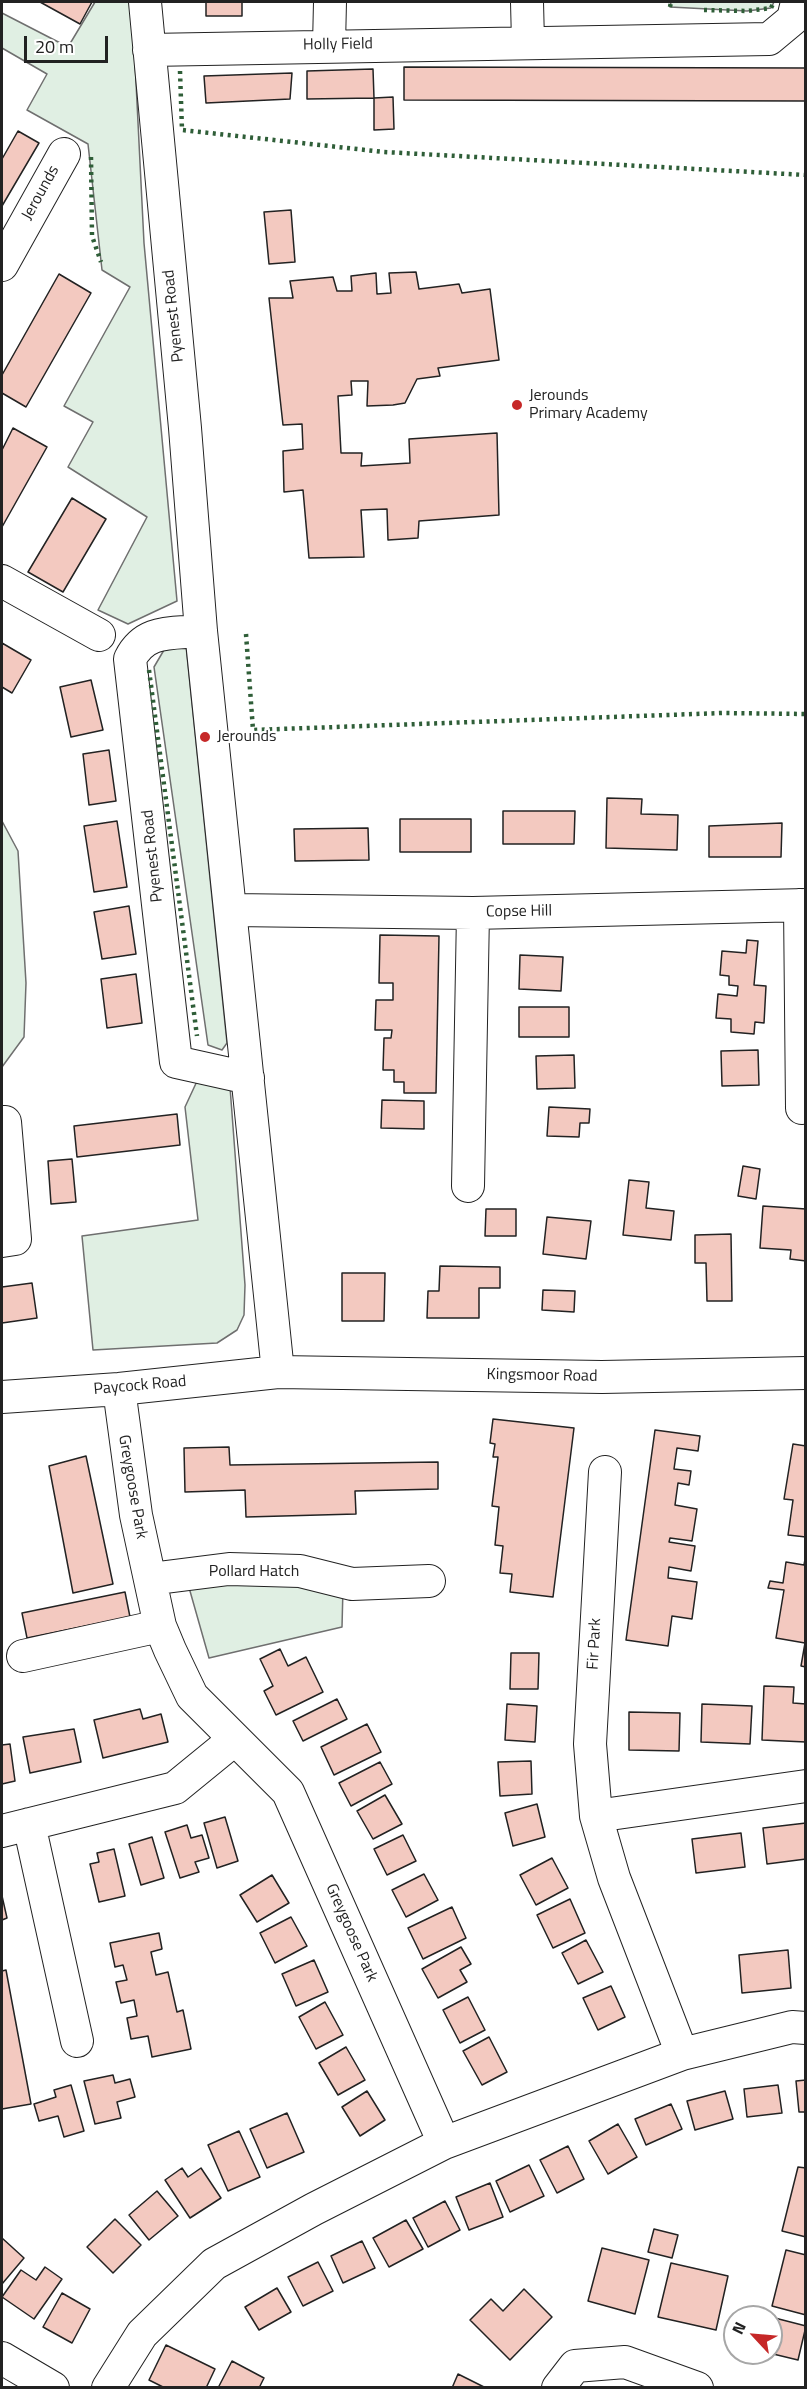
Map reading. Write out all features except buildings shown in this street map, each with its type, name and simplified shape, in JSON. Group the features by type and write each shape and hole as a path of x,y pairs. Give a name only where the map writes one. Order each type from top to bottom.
{"street":[{"name":"Pyenest Road","path":"145,2 185,428 201,631 232,910 278,1372"},
{"path":"329,45 330,2"},
{"path":"527,2 528,42"},
{"name":"Holly Field","path":"149,50 329,45 769,39 793,19 797,2"},
{"name":"Jerounds","path":"2,265 64,154"},
{"path":"2,581 99,635"},
{"name":"Pyenest Road","path":"201,631 153,637 138,644 130,659 176,1062 248,1078"},
{"path":"802,1108 803,905"},
{"name":"Copse Hill","path":"232,910 473,913 803,905"},
{"path":"468,1186 473,913"},
{"path":"2,1241 15,1239 5,1122"},
{"name":"Kingsmoor Road","path":"278,1372 602,1377 806,1373"},
{"name":"Paycock Road","path":"2,1397 118,1389 278,1372"},
{"name":"Greygoose Park","path":"118,1389 136,1515 160,1626 192,1696 288,1792 444,2143"},
{"name":"Fir Park","path":"605,1472 590,1744 596,1816 614,1878 682,2054"},
{"name":"Pollard Hatch","path":"150,1580 229,1569 300,1570 352,1584 429,1581"},
{"path":"23,1656 160,1626"},
{"path":"76,2040 15,1828 175,1788 235,1739"},
{"path":"596,1816 806,1786"},
{"path":"108,2388 142,2334 214,2264 314,2209 444,2143 682,2054 792,2027 806,2028"},
{"path":"2,2358 53,2388"},
{"path":"558,2388 574,2366 626,2362 697,2388"}],"green space":[{"path":"95,2 132,2 144,243 177,601 128,624 98,610 147,517 68,467 93,422 64,406 130,287 102,270 88,144 27,110 47,74 2,48 2,13 68,47"},
{"path":"671,2 774,2 771,8 747,11 670,7"},
{"path":"186,646 227,1043 222,1050 208,1045 154,667 164,650"},
{"path":"2,821 18,851 26,983 24,1037 2,1067"},
{"path":"198,1079 230,1087 245,1285 244,1315 237,1330 217,1343 93,1350 82,1236 198,1220 185,1107"},
{"path":"300,1571 343,1588 342,1627 209,1658 188,1584"}],"hedge":[{"path":"670,7 671,2"},
{"path":"704,10 747,11 771,8 774,2"},
{"path":"180,71 182,130 384,152 806,175"},
{"path":"91,157 92,236 101,262"},
{"path":"246,634 253,730 722,713 806,714"},
{"path":"149,670 197,1036"}],"place":[{"name":"Jerounds Primary Academy","path":"517,405"},
{"name":"Jerounds","path":"205,737"}]}
